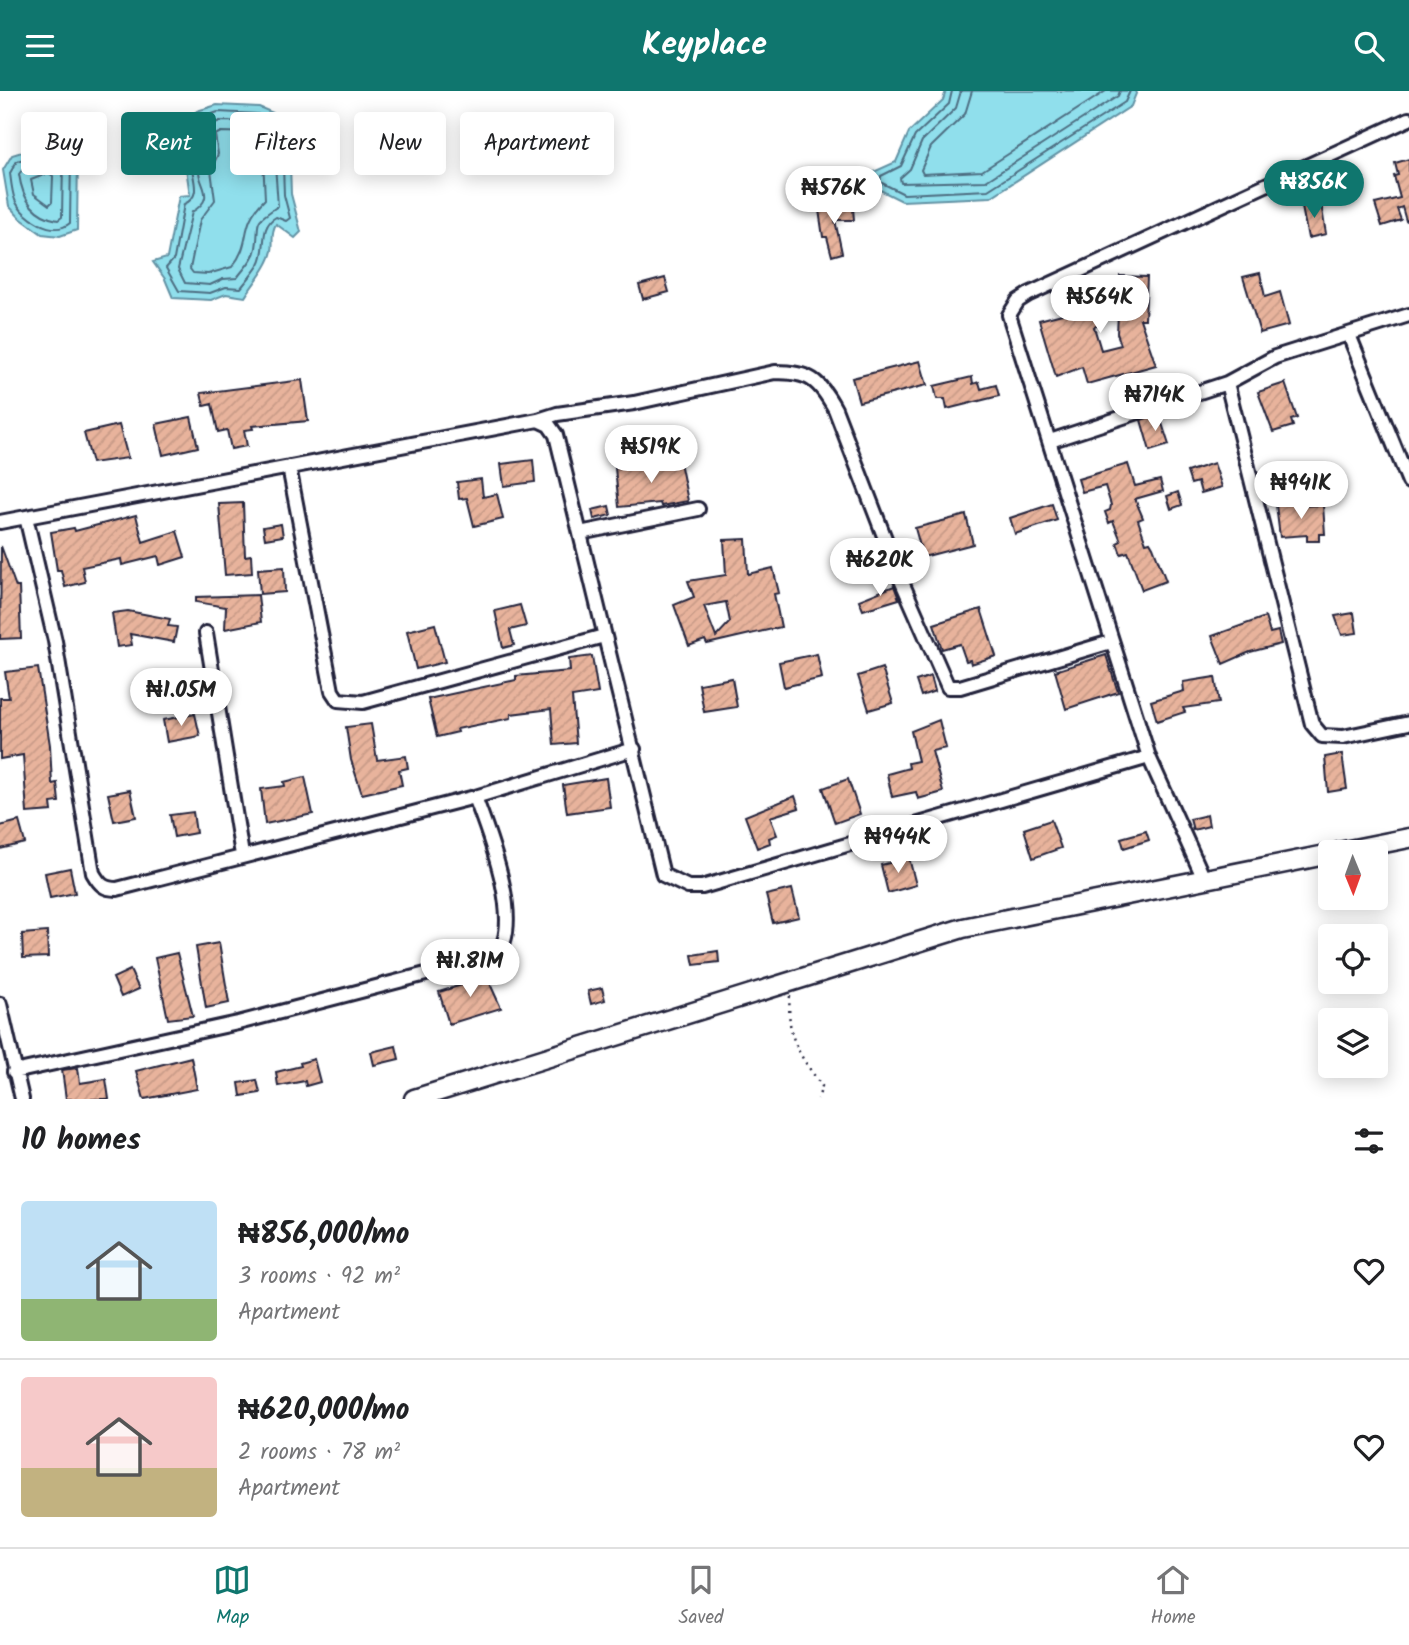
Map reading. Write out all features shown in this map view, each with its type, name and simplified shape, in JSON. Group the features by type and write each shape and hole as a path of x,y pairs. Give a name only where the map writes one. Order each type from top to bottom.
{"main road":[{"path":"1388,842 1409,838"},
{"path":"414,1099 963,928 1318,856"}],"street":[{"path":"1204,879 1149,757 1009,314 1017,301 1409,119"},
{"path":"1050,441 1227,383 1275,357 1409,315"},
{"path":"1349,335 1409,482"},
{"path":"0,522 538,420 557,414 634,403 775,372 798,372 822,385 835,409 901,580 948,687 960,687 1111,642"},
{"path":"1227,383 1312,724 1322,736 1343,737 1409,723"},
{"path":"538,420 549,425 556,435 663,875 688,887 702,887 1149,757"},
{"path":"289,467 332,691 338,700 363,702 604,636"},
{"path":"580,533 698,509"},
{"path":"26,517 55,641 93,873 99,884 117,889 475,797 634,749"},
{"path":"206,633 242,855"},
{"path":"14,1072 239,1023 495,956 503,949 508,925 491,839 475,797"},
{"path":"0,1004 22,1099"}],"path":[{"path":"791,982 788,1024 804,1060 822,1086 818,1099"}],"water":[{"path":"946,91 1137,91 1131,106 991,197 902,201 858,179 896,162 909,132 943,100"},
{"path":"217,105 259,107 271,112 230,112 230,175 290,175 291,194 301,232 295,238 276,224 270,257 245,297 226,294 211,300 173,298 165,279 153,262 167,258 179,196 190,195 187,175 216,175 216,112 197,111"},
{"path":"21,152 21,175 78,175 77,230 60,236 42,234 9,206 3,170 12,155"}],"building":[{"path":"1409,159 1409,220 1406,221 1402,207 1397,209 1401,220 1382,226 1375,204 1400,198 1394,176 1398,175 1395,163"},
{"path":"1321,203 1326,234 1308,238 1302,207"},
{"path":"853,208 854,220 835,220 842,253 832,256 827,237 823,237 819,210"},
{"path":"1260,273 1265,297 1280,292 1289,325 1260,333 1243,277"},
{"path":"1120,276 1147,277 1145,319 1140,319 1156,365 1087,384 1082,367 1056,377 1039,320 1066,313 1060,296 1080,290 1082,297 1089,295 1099,325 1094,327 1101,350 1121,345 1117,333"},
{"path":"665,278 669,292 643,299 639,285"},
{"path":"920,361 927,385 859,402 852,378"},
{"path":"972,377 973,384 979,382 981,389 996,385 999,396 947,409 945,399 937,399 934,386"},
{"path":"302,380 308,421 252,426 253,429 244,430 247,446 231,449 227,430 218,432 212,404 204,406 201,393"},
{"path":"1285,383 1297,418 1291,420 1293,426 1273,432 1258,392"},
{"path":"1159,414 1169,445 1150,451 1141,420"},
{"path":"191,417 198,447 163,455 156,424"},
{"path":"119,425 128,458 92,463 84,433"},
{"path":"533,460 535,482 504,486 501,464"},
{"path":"680,462 688,501 661,506 660,503 619,507 615,468 649,465 650,468"},
{"path":"1214,463 1222,487 1201,493 1198,482 1191,484 1187,472"},
{"path":"1128,464 1135,486 1160,480 1163,491 1135,499 1143,518 1138,520 1146,543 1150,542 1153,547 1166,581 1142,590 1128,552 1121,554 1117,543 1121,541 1113,521 1109,523 1105,512 1110,510 1111,505 1105,486 1082,492 1078,479"},
{"path":"481,479 483,497 497,494 503,519 474,526 467,498 459,499 457,482"},
{"path":"1178,492 1182,505 1171,509 1167,496"},
{"path":"1294,502 1294,506 1323,505 1325,534 1319,534 1319,541 1307,541 1307,535 1280,537 1276,505"},
{"path":"243,503 245,556 251,555 252,573 225,575 219,504"},
{"path":"1052,504 1057,520 1015,534 1010,518"},
{"path":"609,506 611,515 594,519 592,510"},
{"path":"136,515 143,542 177,531 185,557 160,565 158,556 122,565 121,559 82,567 85,582 65,587 61,570 57,570 51,532 74,528 75,531"},
{"path":"966,515 973,544 923,557 915,528"},
{"path":"281,524 283,536 265,539 263,527"},
{"path":"746,539 748,574 773,568 779,593 774,594 781,627 707,644 705,640 689,646 674,605 694,597 688,581 726,575 724,540","holes":["726,602 730,622 716,637 704,606"]},
{"path":"1,546 16,587 19,587 21,638 0,639"},
{"path":"284,567 285,592 260,594 258,569"},
{"path":"894,586 899,599 863,610 859,600"},
{"path":"258,595 261,622 225,629 226,607 196,602 196,597"},
{"path":"520,605 526,626 510,630 514,645 503,648 495,611"},
{"path":"981,609 996,656 971,664 970,660 966,661 960,644 942,649 934,624"},
{"path":"128,611 170,619 168,626 177,627 174,642 130,634 132,645 117,647 112,613"},
{"path":"1354,613 1357,633 1342,635 1335,616"},
{"path":"1265,617 1270,633 1278,631 1281,644 1250,652 1223,664 1212,636"},
{"path":"435,624 445,662 416,669 407,631"},
{"path":"817,654 822,678 784,687 779,662"},
{"path":"1106,655 1118,692 1066,709 1055,671"},
{"path":"592,656 598,693 572,697 576,743 554,745 551,709 511,714 511,718 457,729 458,732 437,737 428,699 516,680 516,676 570,671 569,659"},
{"path":"38,668 50,745 52,784 57,783 59,802 51,803 52,811 27,813 23,755 0,759 0,698 9,698 5,672"},
{"path":"882,668 893,703 869,710 858,676"},
{"path":"931,676 935,691 921,696 916,681"},
{"path":"1215,677 1219,703 1183,708 1185,712 1157,721 1151,701 1184,691 1183,682"},
{"path":"732,678 737,707 704,712 699,684"},
{"path":"195,714 200,736 167,742 163,720"},
{"path":"939,720 946,748 932,751 943,792 918,799 916,792 892,797 887,774 909,768 908,763 918,761 911,731"},
{"path":"371,724 377,760 406,756 408,768 399,770 402,785 362,794 351,760 346,727"},
{"path":"1342,754 1347,789 1328,792 1325,757"},
{"path":"305,777 313,814 265,824 261,789 285,786 284,782"},
{"path":"606,778 610,807 567,813 563,785"},
{"path":"848,779 860,814 835,823 823,788"},
{"path":"130,790 136,817 114,821 108,794"},
{"path":"795,796 799,808 770,817 777,835 769,838 770,843 757,848 745,816"},
{"path":"193,812 196,833 174,837 170,815"},
{"path":"1207,815 1209,826 1193,830 1190,819"},
{"path":"1051,820 1061,848 1033,858 1024,829"},
{"path":"19,821 25,843 0,849 0,826"},
{"path":"1146,831 1149,840 1124,848 1121,838"},
{"path":"909,858 916,885 888,893 881,865"},
{"path":"70,868 75,893 50,898 45,873"},
{"path":"792,889 799,917 773,923 766,895"},
{"path":"47,932 48,957 23,958 22,934"},
{"path":"219,943 229,1003 206,1008 196,947"},
{"path":"718,951 719,962 694,965 692,955"},
{"path":"177,953 193,1016 168,1019 155,958"},
{"path":"130,970 139,989 121,997 113,978"},
{"path":"489,971 491,986 501,1008 449,1024 439,992 465,984"},
{"path":"602,988 605,1000 591,1004 588,991"},
{"path":"396,1046 399,1059 374,1065 371,1052"},
{"path":"191,1057 197,1089 144,1099 136,1071"},
{"path":"314,1059 320,1082 306,1086 305,1081 278,1086 276,1072 301,1066 300,1063"},
{"path":"78,1068 80,1083 106,1079 109,1099 66,1099 62,1070"},
{"path":"257,1080 260,1093 241,1096 239,1083"}]}
